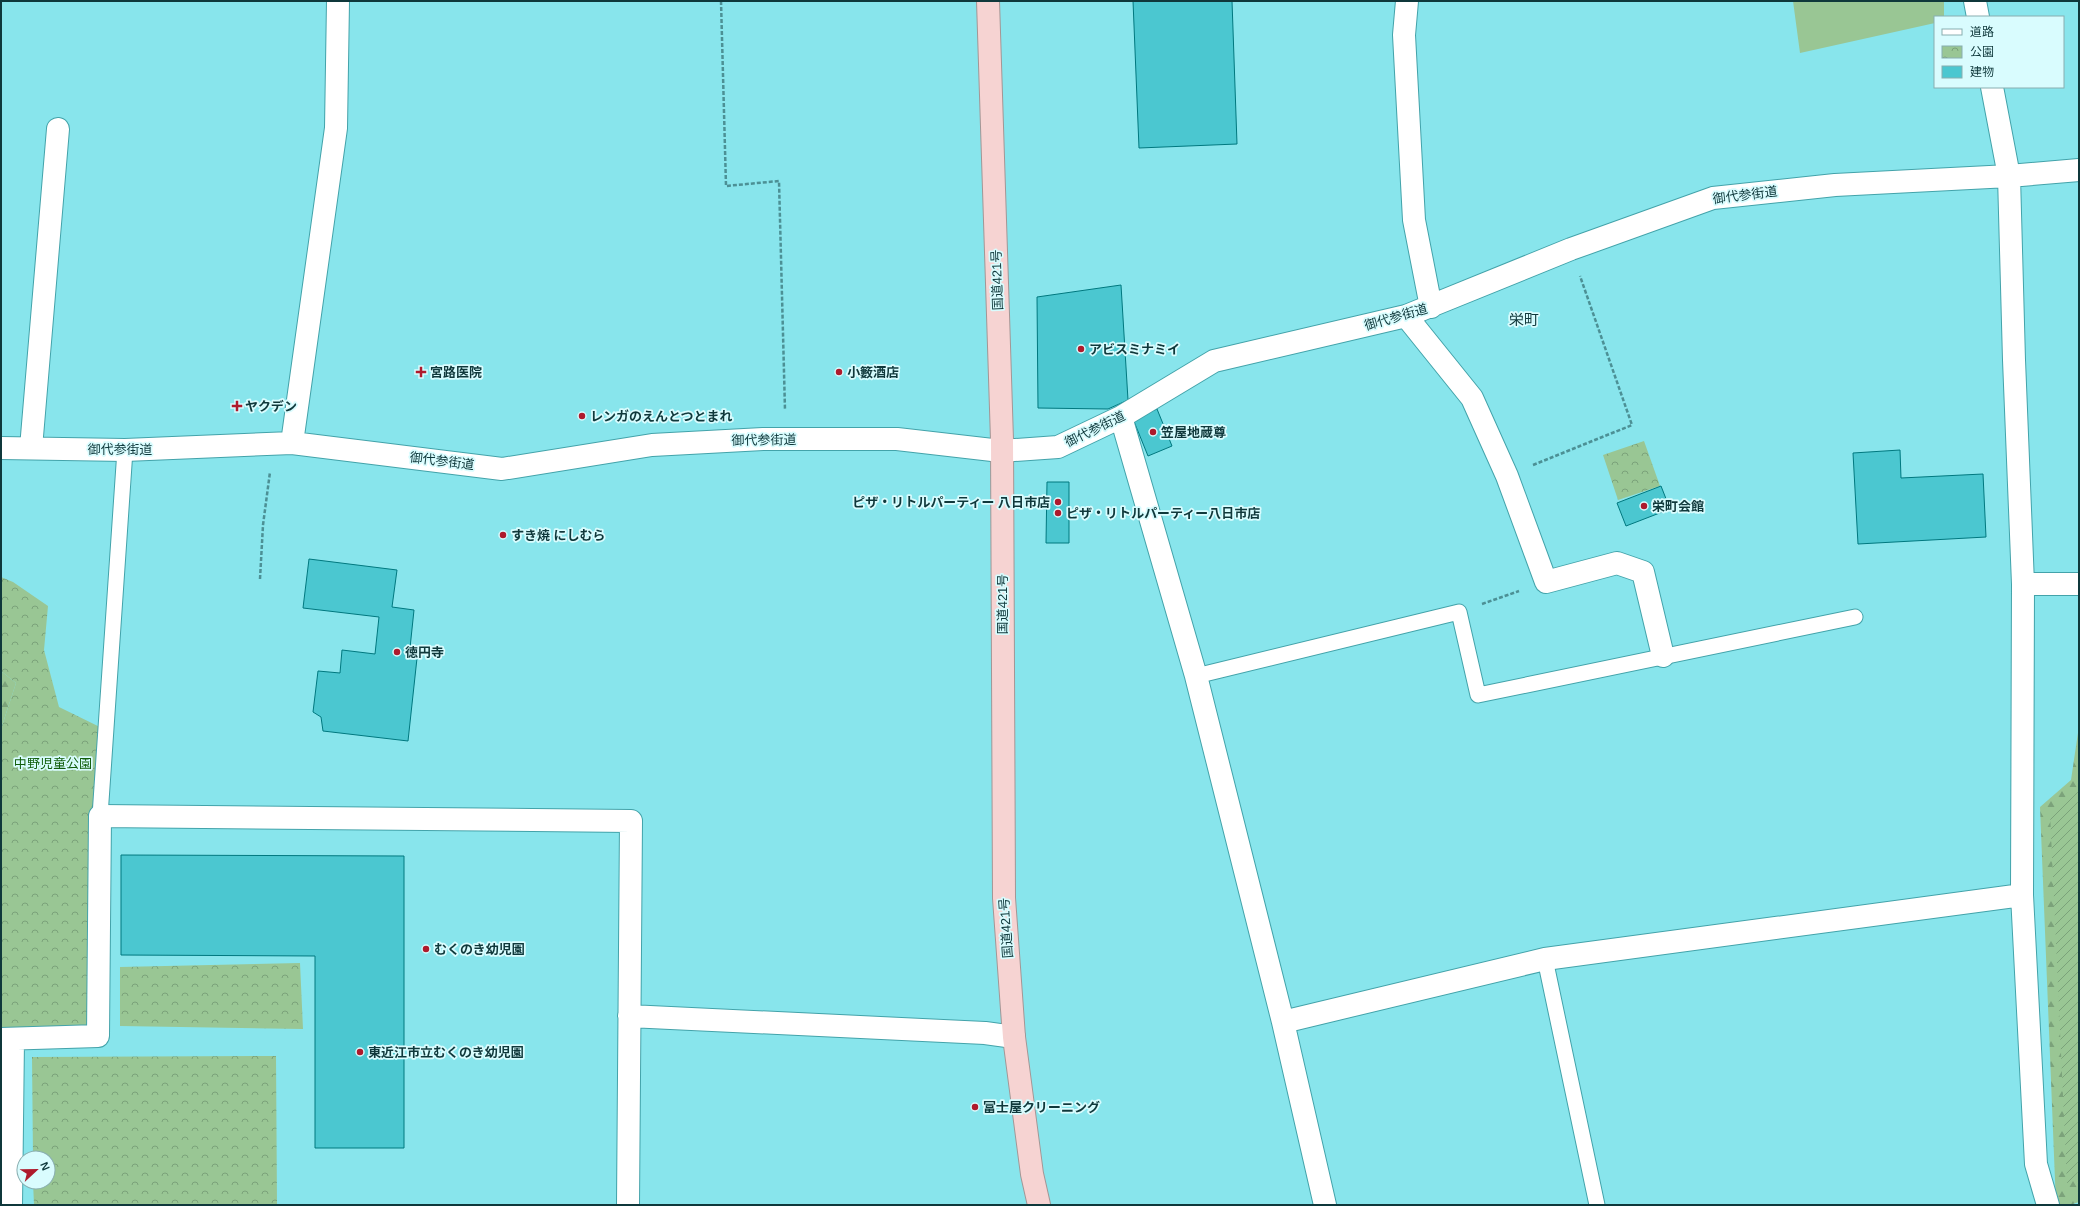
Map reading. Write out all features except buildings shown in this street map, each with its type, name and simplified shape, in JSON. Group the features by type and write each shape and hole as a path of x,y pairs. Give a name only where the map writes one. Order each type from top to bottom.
{"highway":[{"name":"国道421号","path":"988,1 1002,451 1004,898 1014,1037 1032,1174 1039,1205"}],"street":[{"path":"283,444 336,128 338,1"},
{"path":"1408,1 1404,35 1414,220 1431,307"},
{"path":"1975,1 1978,16"},
{"path":"1992,88 2009,176 2014,360 2023,584 2022,895 2036,1164 2048,1205"},
{"path":"31,448 58,129"},
{"name":"御代参街道","path":"1,448 125,450 283,444 502,469 652,445 786,439 897,439 1002,451 1058,447 1121,417 1214,361 1406,316 1570,249 1713,198 1835,185 2009,176 2079,170"},
{"path":"1406,316 1472,398 1507,476 1546,582 1617,562 1643,572 1663,656"},
{"path":"1121,417 1196,676 1283,1022 1325,1205"},
{"path":"2023,584 2079,584"},
{"path":"11,1205 7,1039 98,1036 100,816 631,821 628,1205"},
{"path":"1283,1022 1545,959 2022,895"},
{"path":"629,1016 985,1033 1014,1037"}],"lane":[{"path":"100,816 125,450"},
{"path":"1196,676 1459,612 1478,695 1855,617"},
{"path":"1545,959 1597,1205"}],"path":[{"path":"722,1 726,186 779,181 786,439"},
{"path":"1507,476 1632,425 1570,249"},
{"path":"260,579 263,525 283,444"},
{"path":"1459,612 1546,582"}],"green space":[{"path":"1793,1 1944,1 1944,16 1934,16 1934,23 1800,53"},
{"path":"1644,441 1660,486 1618,500 1603,455"},
{"name":"中野児童公園","path":"1,577 13,582 48,606 44,650 59,707 106,730 98,1036 1,1039 1,729 16,683 1,671"},
{"path":"1,671 16,683 1,729"},
{"path":"2079,726 2079,1202 2070,1205 2056,1205 2040,807 2071,780"},
{"path":"2079,785 2079,1179 2067,1183 2050,812"},
{"path":"300,963 303,1029 120,1026 120,967"},
{"path":"276,1056 277,1205 34,1205 33,1190 56,1190 56,1150 33,1150 32,1057"}],"place":[{"name":"アビスミナミイ","path":"1081,349"},
{"name":"宮路医院","path":"421,372"},
{"name":"小籔酒店","path":"839,372"},
{"name":"ヤクデン","path":"237,406"},
{"name":"レンガのえんとつとまれ","path":"582,416"},
{"name":"笠屋地蔵尊","path":"1153,432"},
{"name":"ピザ・リトルパーティー 八日市店","path":"1058,502"},
{"name":"栄町会館","path":"1644,506"},
{"name":"ピザ・リトルパーティー八日市店","path":"1058,513"},
{"name":"すき焼 にしむら","path":"503,535"},
{"name":"徳円寺","path":"397,652"},
{"name":"むくのき幼児園","path":"426,949"},
{"name":"東近江市立むくのき幼児園","path":"360,1052"},
{"name":"富士屋クリーニング","path":"975,1107"}],"district":[{"name":"栄町","path":"1524,319"}]}
